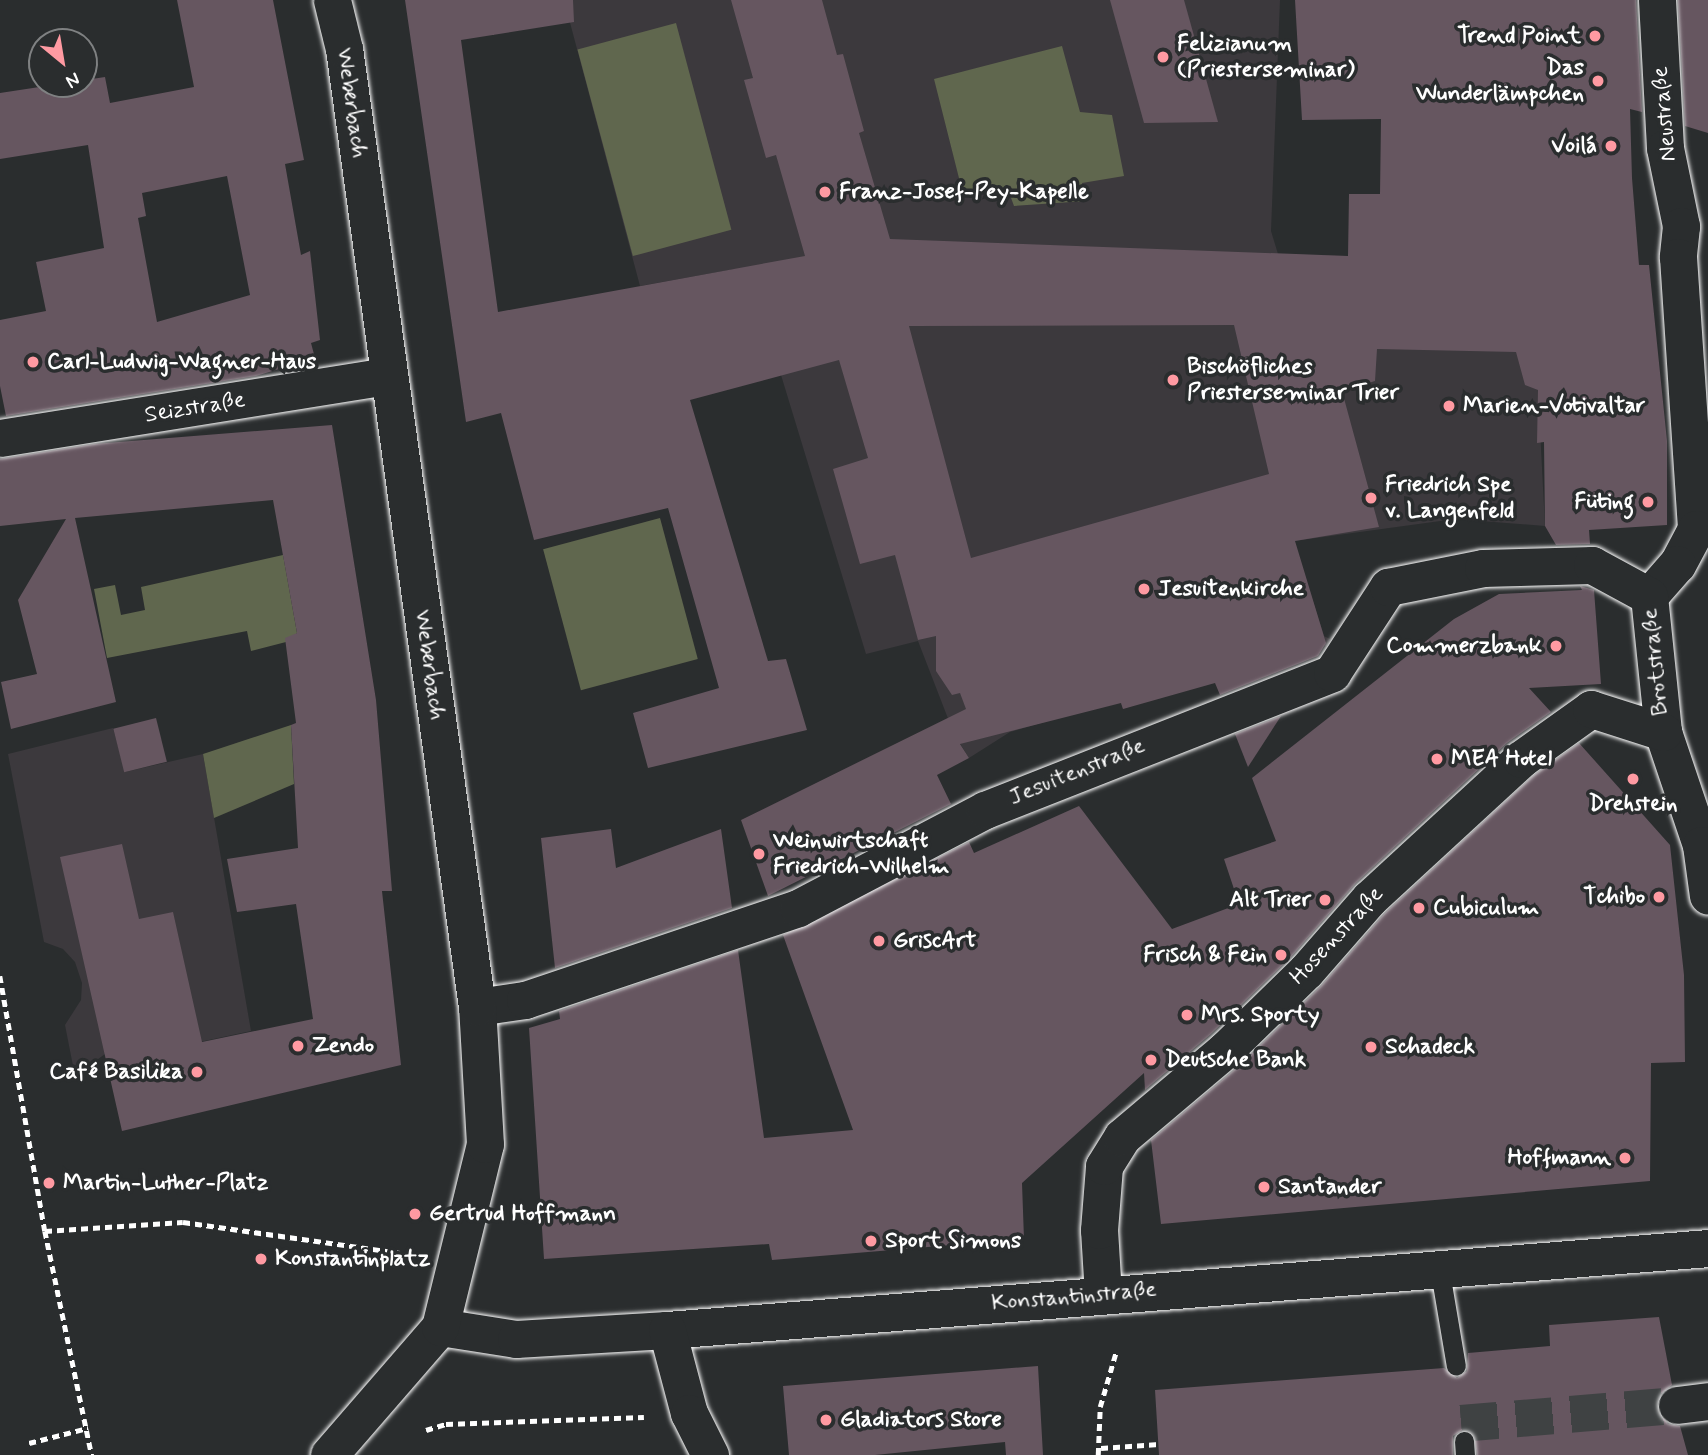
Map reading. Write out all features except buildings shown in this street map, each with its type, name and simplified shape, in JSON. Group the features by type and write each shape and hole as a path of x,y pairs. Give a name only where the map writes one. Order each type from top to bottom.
{"street":[{"name":"Weberbach","path":"332,0 344,49 477,1007 485,1144 440,1327"},
{"name":"Neustraße","path":"1657,0 1665,148 1694,217"},
{"name":"Brotstraße","path":"1694,217 1678,257 1696,529 1677,564 1649,596 1663,732 1701,845 1708,896"},
{"name":"Seizstraße","path":"0,438 389,376"},
{"name":"Jesuitenstraße","path":"477,1007 525,1000 798,908 985,810 1091,765 1332,673 1388,587 1483,568 1592,565 1649,596"},
{"name":"Hosenstraße","path":"1103,1295 1099,1230 1103,1178 1122,1137 1225,1050 1306,971 1370,898 1521,759 1591,709 1663,732"},
{"name":"Konstantinstraße","path":"440,1327 516,1339 667,1330 1438,1266 1708,1248"},
{"path":"329,1455 440,1327"},
{"path":"667,1330 689,1413 710,1455"}],"lane":[{"path":"1438,1266 1455,1366"}],"path":[{"path":"0,976 46,1231 92,1455"},
{"path":"46,1231 183,1222 400,1253"},
{"path":"1098,1455 1101,1448 1100,1407 1116,1352"},
{"path":"426,1430 446,1424 689,1413"},
{"path":"29,1443 88,1428"},
{"path":"1101,1448 1158,1444"}],"shaded area":[{"name":"Bischöfliches Priesterseminar Trier","path":"564,0 1280,0 1271,231 1278,254 1649,265 1547,389 1538,390 1545,526 1455,519 1294,541 1324,636 1330,639 1326,646 1319,643 1123,709 1120,700 1010,732 969,758 954,734 918,641 866,654 781,375 735,269 640,286"},
{"path":"113,728 125,772 203,754 251,1031 134,1056 105,1054 75,1076 65,1025 81,1000 82,983 75,962 63,949 44,942 8,754"}],"green space":[{"path":"676,23 731,230 633,256 577,49"},
{"path":"1062,46 1080,112 1112,115 1124,176 1082,183 1086,201 1014,206 1007,187 963,194 934,79"},
{"path":"660,518 698,659 581,690 543,549"},
{"path":"283,555 297,633 286,642 251,651 247,631 107,658 94,589 115,585 121,615 145,610 141,587"},
{"path":"291,725 294,784 214,818 203,754"}],"tunnel":[{"path":"1461,1423 1677,1405"}],"place":[{"name":"Trend Point","path":"1595,36"},
{"name":"Felizianum (Priesterseminar)","path":"1163,57"},
{"name":"Das Wunderlämpchen","path":"1598,81"},
{"name":"Voilá","path":"1611,146"},
{"name":"Franz-Josef-Pey-Kapelle","path":"825,192"},
{"name":"Carl-Ludwig-Wagner-Haus","path":"33,362"},
{"name":"Bischöfliches Priesterseminar Trier","path":"1173,380"},
{"name":"Marien-Votivaltar","path":"1449,406"},
{"name":"Friedrich Spe v. Langenfeld","path":"1371,498"},
{"name":"Füting","path":"1648,502"},
{"name":"Jesuitenkirche","path":"1144,589"},
{"name":"Commerzbank","path":"1556,646"},
{"name":"MEA Hotel","path":"1437,759"},
{"name":"Drehstein","path":"1633,779"},
{"name":"Weinwirtschaft Friedrich-Wilhelm","path":"759,854"},
{"name":"Tchibo","path":"1659,897"},
{"name":"Alt Trier","path":"1325,900"},
{"name":"Cubiculum","path":"1419,908"},
{"name":"GriscArt","path":"879,941"},
{"name":"Frisch & Fein","path":"1281,955"},
{"name":"Mrs. Sporty","path":"1187,1015"},
{"name":"Zendo","path":"298,1046"},
{"name":"Schadeck","path":"1371,1047"},
{"name":"Deutsche Bank","path":"1151,1060"},
{"name":"Café Basilika","path":"197,1072"},
{"name":"Hoffmann","path":"1625,1158"},
{"name":"Martin-Luther-Platz","path":"49,1183"},
{"name":"Santander","path":"1264,1187"},
{"name":"Gertrud Hoffmann","path":"415,1214"},
{"name":"Sport Simons","path":"871,1241"},
{"name":"Konstantinplatz","path":"261,1259"},
{"name":"Gladiators Store","path":"826,1420"}]}
